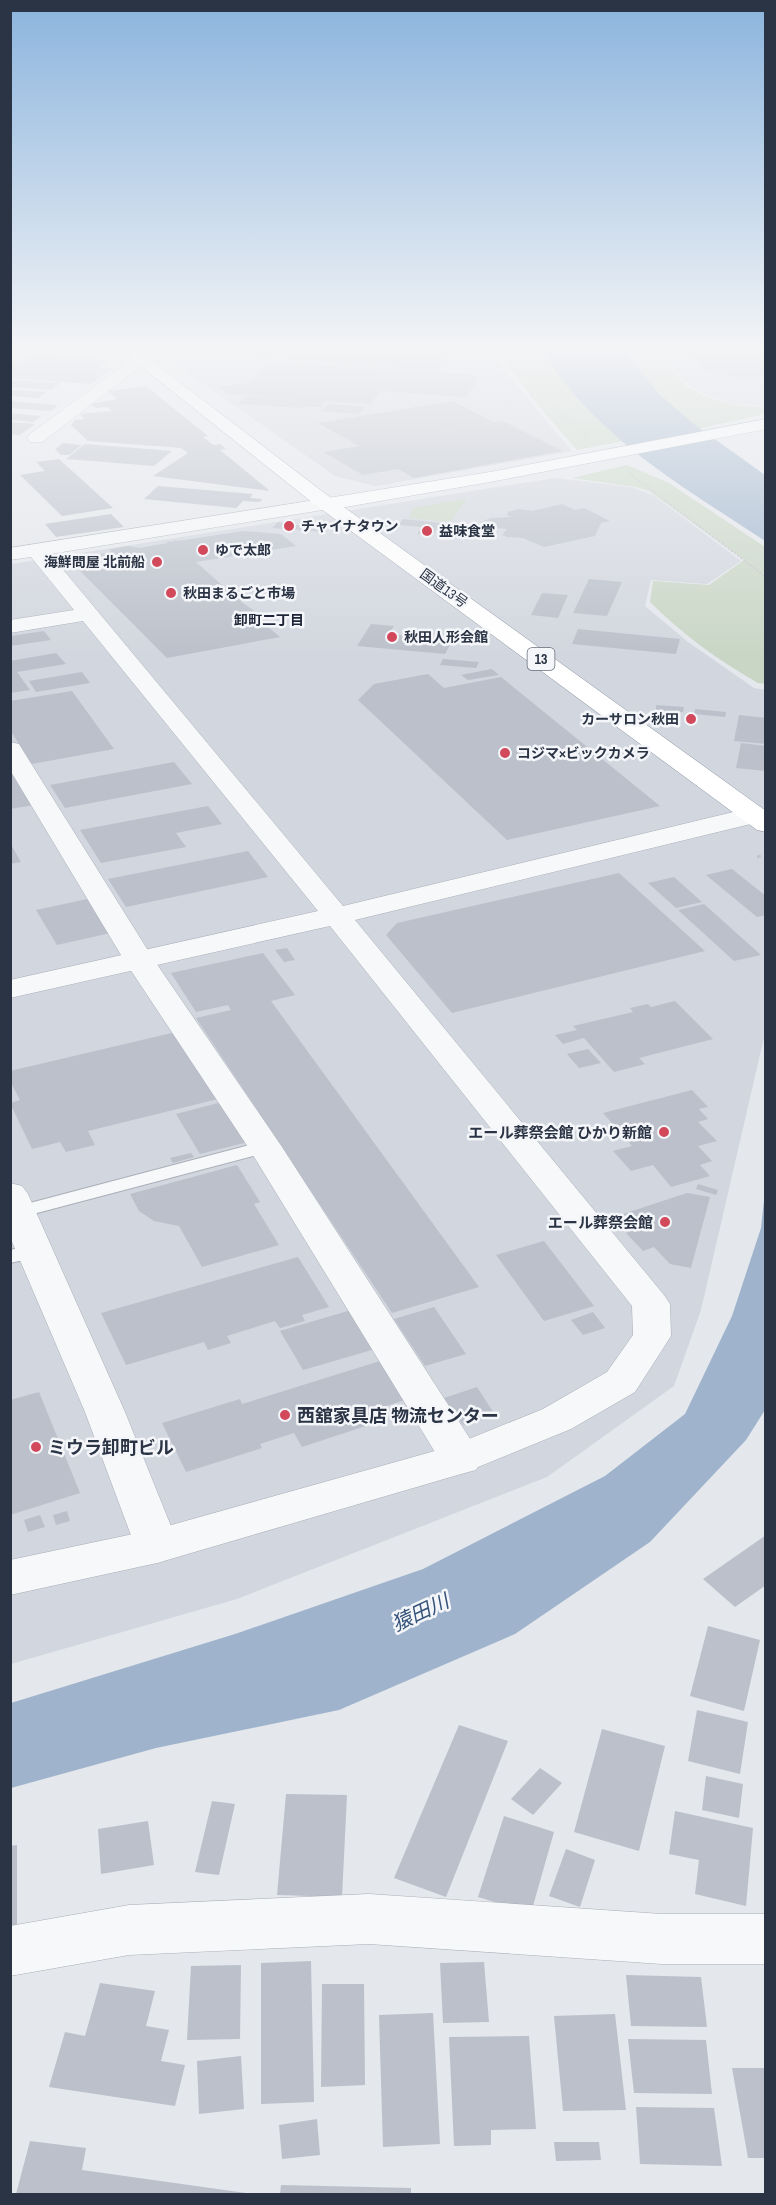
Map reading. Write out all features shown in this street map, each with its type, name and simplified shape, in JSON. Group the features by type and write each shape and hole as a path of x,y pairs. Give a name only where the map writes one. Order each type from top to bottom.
{"main road":[{"name":"国道13号","path":"259,451 760,819"},
{"path":"328,504 625,451"}],"street":[{"path":"10,554 328,504"},
{"path":"10,1578 157,1546 460,1459 557,1419 621,1382 652,1336 651,1304 36,550"},
{"path":"10,627 89,614"},
{"path":"10,749 139,960 265,1148 460,1459"},
{"path":"10,989 760,819"},
{"path":"14,1203 23,1254 105,1412 157,1546"},
{"path":"10,1950 129,1930 369,1919 662,1939 765,1939 765,1920"}],"lane":[{"path":"14,1203 265,1148"}],"path":[{"path":"611,451 630,474 765,577"},
{"path":"758,857 765,855"}],"shaded area":[{"path":"299,451 572,451 376,486 335,476"},
{"path":"555,478 631,487 653,495 741,561 707,584 651,580 645,606 688,642 754,688 766,690 765,1033 701,1310 674,1386 547,1477 237,1599 11,1664 11,564"}],"green space":[{"path":"627,465 669,483 765,547 765,684 758,683 715,656 688,636 650,602 653,581 709,585 744,560 649,491 572,478"},
{"path":"463,499 466,501 450,522 409,518 413,508"}],"water":[{"path":"634,451 731,451 765,475 765,541 672,479"},
{"name":"猿田川","path":"765,1191 765,1410 746,1440 650,1542 515,1634 339,1710 156,1748 11,1788 11,1703 235,1634 423,1569 605,1476 685,1414 732,1316 761,1228"}],"building":[{"path":"57,451 74,451 69,455 61,455"},
{"path":"76,451 172,451 154,466 66,459"},
{"path":"185,451 221,451 270,491 153,476 188,453"},
{"path":"563,451 414,478 398,469 363,475 323,452"},
{"path":"59,459 113,508 62,516 20,475 45,471 36,462"},
{"path":"158,486 253,494 250,498 262,499 260,502 243,501 236,508 144,499"},
{"path":"562,504 575,510 584,508 610,521 601,523 595,536 544,547 523,538 507,537 502,535 507,529 486,527 481,522 491,518 512,517 507,515 508,512 518,509 532,511"},
{"path":"111,514 124,527 56,537 45,524"},
{"path":"403,519 441,523 432,536 417,534 422,527 399,525"},
{"name":"チャイナタウン","path":"278,522 317,528 323,532 272,528"},
{"name":"秋田まるごと市場","path":"243,531 281,534 296,546 196,562 223,586 230,585 246,600 240,601 265,618 259,619 280,637 167,658 78,569 88,556 111,552 109,550 112,549 129,546 139,548 168,543 166,541 174,542 172,540"},
{"path":"589,579 622,582 607,616 573,613"},
{"path":"542,593 568,595 558,618 531,615"},
{"name":"秋田人形会館","path":"371,624 394,626 389,634 453,640 445,654 357,646"},
{"path":"578,629 680,639 676,654 572,644"},
{"path":"44,631 51,640 10,646 10,636"},
{"path":"56,653 66,664 17,672 30,690 10,693 10,661"},
{"path":"443,659 479,662 476,668 440,665"},
{"path":"492,669 499,675 468,680 461,675"},
{"path":"82,672 90,683 36,692 29,681"},
{"name":"コジマ×ビックカメラ","path":"428,674 444,688 501,677 660,806 507,840 358,700 374,684"},
{"path":"72,691 114,749 32,764 10,730 10,701"},
{"path":"656,705 684,707 683,712 656,710"},
{"path":"695,709 726,712 725,717 694,714"},
{"path":"739,715 766,718 766,744 734,741"},
{"path":"741,743 766,746 766,771 736,768"},
{"path":"174,762 192,784 65,808 50,785"},
{"path":"13,770 34,805 10,809 10,771"},
{"path":"208,806 222,824 176,833 186,847 101,863 80,830"},
{"path":"10,843 21,862 10,864"},
{"path":"248,851 268,877 126,907 108,879"},
{"path":"732,869 766,896 766,915 757,917 706,875"},
{"path":"619,873 705,951 452,1013 386,935 397,923"},
{"path":"674,877 702,902 676,908 648,883"},
{"path":"92,898 115,932 57,945 36,910"},
{"path":"704,904 761,955 734,961 678,910"},
{"path":"287,948 295,960 284,962 275,950"},
{"path":"263,953 295,995 271,1001 479,1287 392,1313 196,1018 231,1010 228,1005 196,1012 171,973"},
{"path":"675,1001 713,1039 639,1058 645,1064 614,1072 584,1038 563,1044 555,1035 577,1030 573,1026 633,1012 630,1008 648,1004 651,1007"},
{"path":"176,1032 218,1099 88,1131 95,1145 66,1152 60,1142 32,1149 10,1103 20,1100 10,1081 10,1071"},
{"path":"588,1049 601,1063 579,1068 567,1054"},
{"name":"エール葬祭会館 ひかり新館","path":"692,1090 708,1107 699,1109 708,1119 698,1122 717,1141 698,1146 712,1161 700,1165 710,1176 671,1187 653,1165 631,1171 613,1151 632,1146 603,1113"},
{"path":"222,1102 248,1142 200,1154 176,1114"},
{"path":"191,1153 194,1157 173,1163 170,1158"},
{"path":"237,1165 260,1202 254,1204 279,1245 202,1267 179,1226 154,1221 139,1211 130,1194"},
{"path":"698,1184 718,1190 716,1195 696,1189"},
{"name":"エール葬祭会館","path":"687,1193 710,1197 691,1268 670,1264 654,1247 643,1251 626,1233 635,1230 620,1215"},
{"path":"544,1241 594,1306 544,1321 496,1255"},
{"path":"298,1257 329,1307 302,1315 305,1321 280,1328 275,1321 227,1336 231,1343 208,1350 204,1342 126,1365 101,1313"},
{"path":"434,1307 466,1354 425,1366 394,1319"},
{"path":"351,1310 375,1349 303,1370 280,1331"},
{"path":"593,1312 605,1328 583,1335 571,1320"},
{"name":"西舘家具店 物流センター","path":"380,1361 405,1400 377,1409 384,1420 302,1447 294,1433 260,1444 262,1448 186,1472 162,1423 240,1399 242,1404"},
{"path":"477,1387 495,1415 463,1425 444,1398"},
{"name":"ミウラ卸町ビル","path":"39,1392 80,1493 10,1515 10,1400"},
{"path":"67,1511 70,1521 56,1525 53,1515"},
{"path":"40,1515 45,1527 28,1532 24,1520"},
{"path":"766,1535 766,1585 735,1607 703,1579"},
{"path":"708,1626 760,1640 744,1711 690,1696"},
{"path":"697,1710 748,1722 740,1774 688,1761"},
{"path":"459,1725 508,1741 446,1897 394,1878"},
{"path":"602,1729 665,1746 639,1851 574,1832"},
{"path":"540,1768 562,1783 533,1815 511,1799"},
{"path":"706,1776 743,1784 739,1818 702,1810"},
{"path":"286,1794 347,1795 342,1897 277,1895"},
{"path":"212,1801 235,1804 219,1875 195,1872"},
{"path":"675,1811 753,1828 746,1906 695,1894 699,1860 669,1854"},
{"path":"504,1816 554,1832 531,1913 478,1897"},
{"path":"148,1821 154,1865 101,1874 98,1829"},
{"path":"17,1845 17,1925 10,1926 10,1846"},
{"path":"566,1849 595,1860 580,1907 549,1896"},
{"path":"311,1961 314,2102 261,2104 261,1963"},
{"path":"484,1962 489,2022 443,2023 440,1963"},
{"path":"241,1965 240,2039 187,2040 191,1966"},
{"path":"626,1975 701,1977 707,2027 631,2026"},
{"path":"100,1983 155,1991 146,2026 169,2030 161,2061 185,2065 175,2106 49,2087 65,2032 85,2036"},
{"path":"322,1984 364,1984 365,2085 321,2087"},
{"path":"433,2013 440,2144 383,2147 379,2015"},
{"path":"615,2014 626,2110 563,2111 554,2016"},
{"path":"529,2036 536,2129 491,2130 491,2145 454,2146 449,2037"},
{"path":"628,2039 706,2040 712,2094 634,2093"},
{"path":"241,2056 244,2109 199,2114 197,2061"},
{"path":"732,2068 766,2068 766,2158 748,2158"},
{"path":"636,2107 714,2108 722,2166 640,2164"},
{"path":"317,2119 320,2155 282,2159 279,2125"},
{"path":"30,2141 86,2148 82,2170 253,2194 16,2194"},
{"path":"554,2142 599,2142 601,2160 556,2161"},
{"path":"281,2185 411,2188 411,2194 280,2194"}],"place":[{"name":"チャイナタウン","path":"289,526"},
{"name":"益味食堂","path":"427,531"},
{"name":"ゆで太郎","path":"203,550"},
{"name":"海鮮問屋 北前船","path":"157,562"},
{"name":"秋田まるごと市場","path":"171,593"},
{"name":"秋田人形会館","path":"392,637"},
{"name":"カーサロン秋田","path":"691,719"},
{"name":"コジマ×ビックカメラ","path":"505,753"},
{"name":"エール葬祭会館 ひかり新館","path":"664,1132"},
{"name":"エール葬祭会館","path":"665,1222"},
{"name":"西舘家具店 物流センター","path":"285,1415"},
{"name":"ミウラ卸町ビル","path":"36,1447"}],"district":[{"name":"卸町二丁目","path":"269,620"}]}
